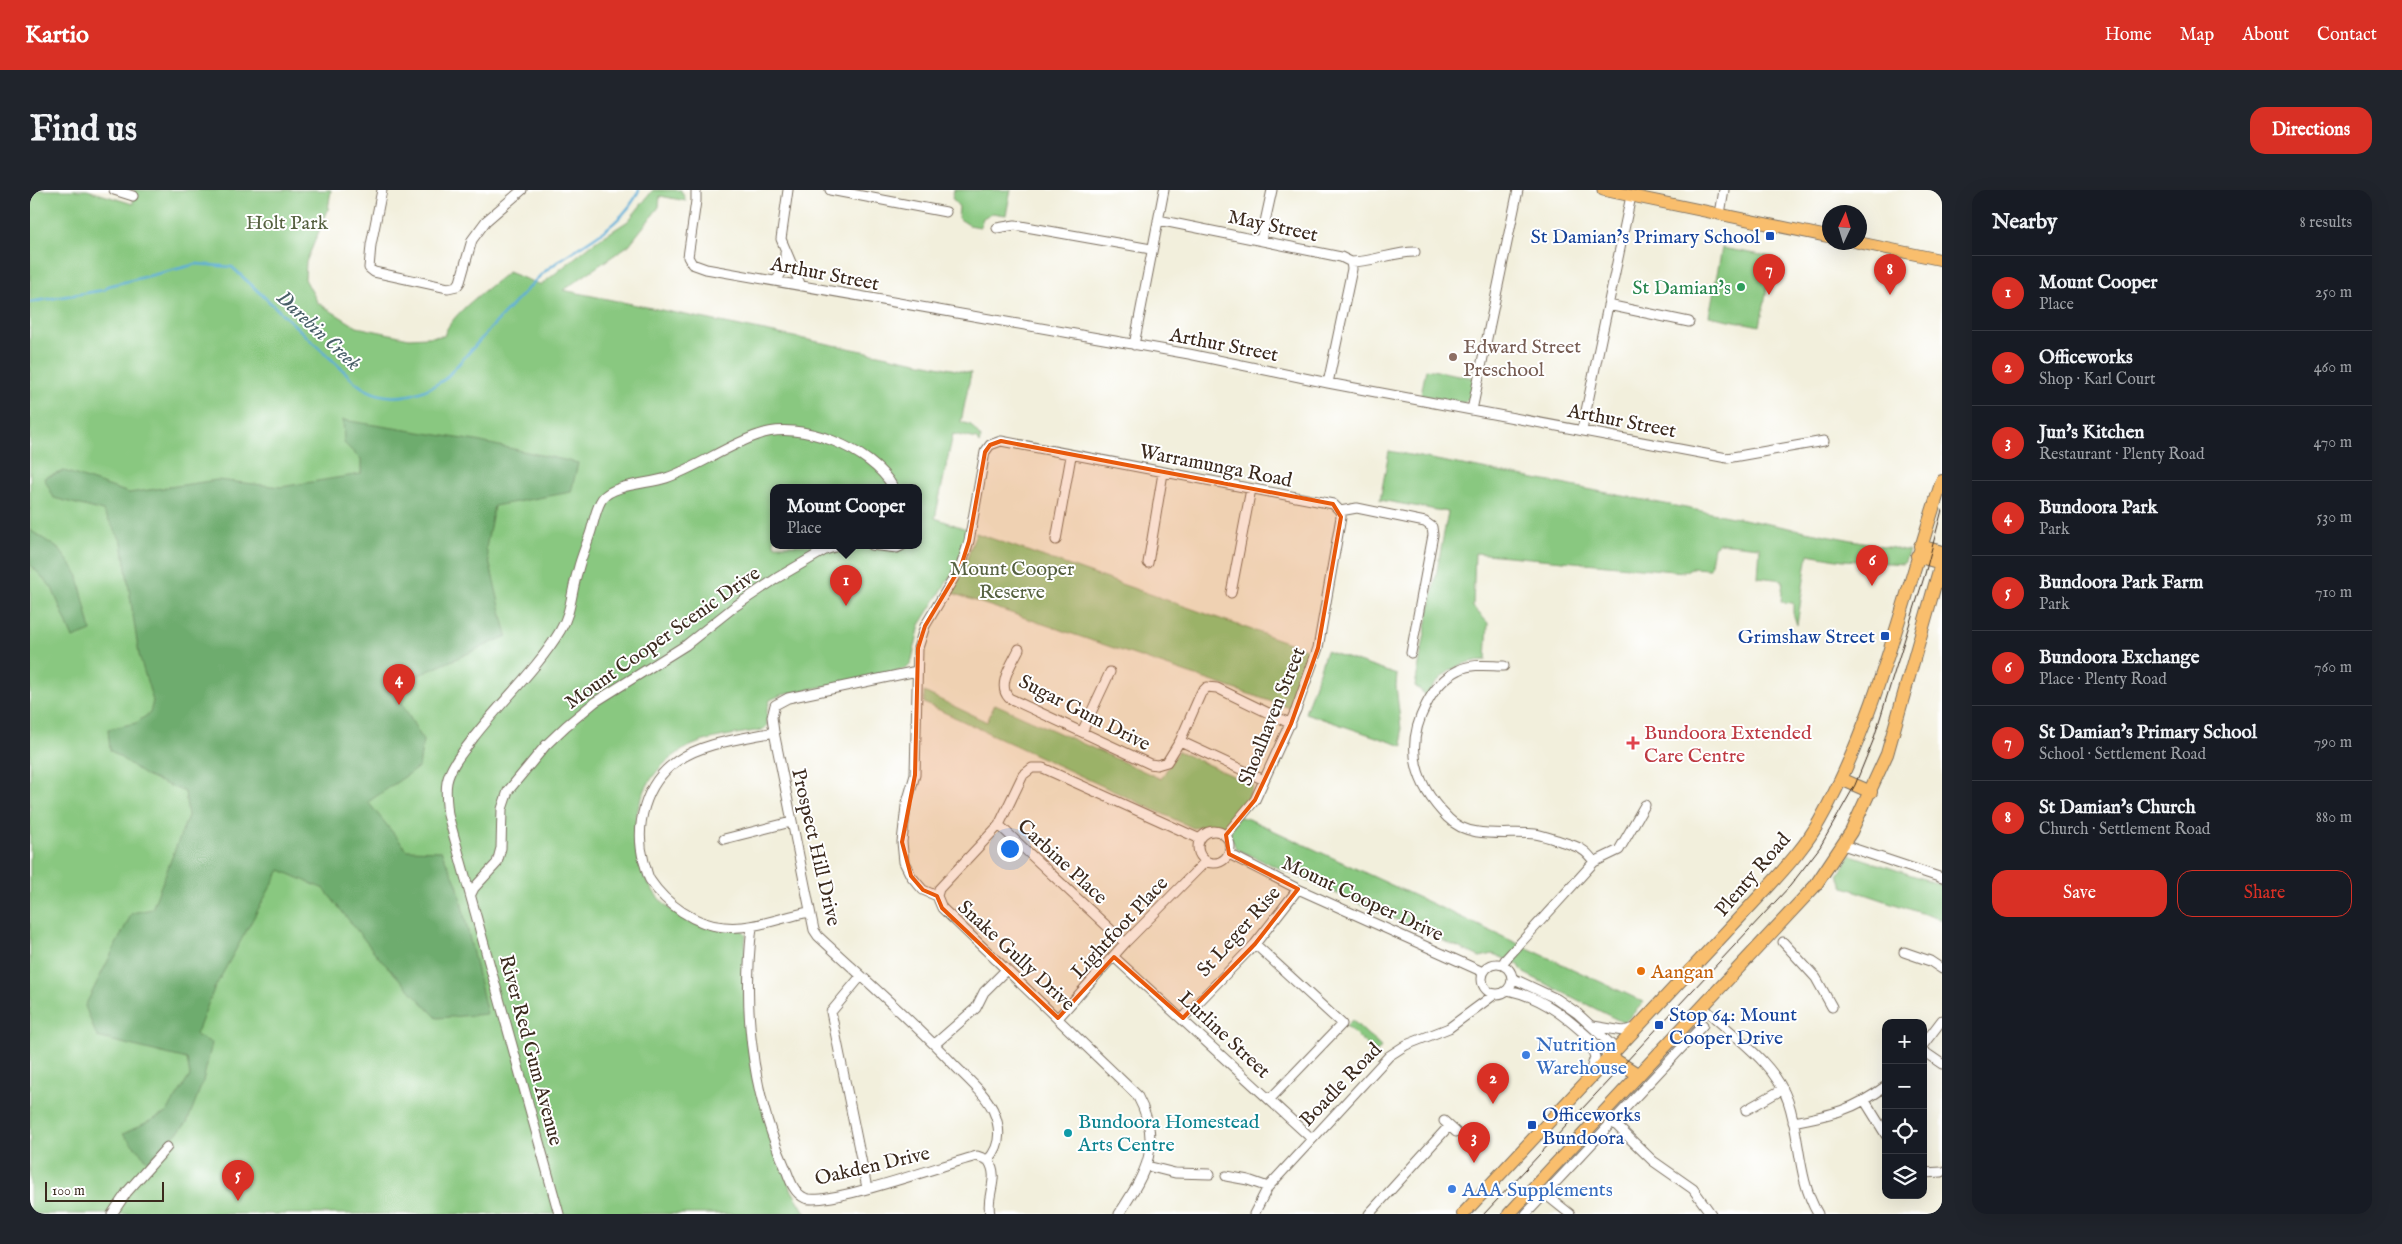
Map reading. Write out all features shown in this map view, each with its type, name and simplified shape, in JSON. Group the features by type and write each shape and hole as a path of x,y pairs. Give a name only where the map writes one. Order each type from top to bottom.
{"highway":[{"name":"Plenty Road","path":"1463,1214 1796,855 1820,821 1841,779 1873,698 1942,481"},
{"path":"1919,551 1942,552"},
{"path":"1510,1214 1814,886 1843,845 1871,792 1887,754 1942,562 1919,551"},
{"path":"1841,779 1871,792"},
{"path":"1612,1053 1639,1075"}],"main road":[{"path":"1603,190 1822,235"},
{"path":"1867,244 1938,260"},
{"path":"1933,594 1942,582"}],"street":[{"path":"114,190 133,196"},
{"path":"382,190 368,266 374,272 448,288 457,286 460,282 465,259 472,240 486,221 516,192"},
{"name":"Arthur Street","path":"696,190 696,201 687,249 689,261 706,269 1134,344 1328,383 1726,458 1824,441"},
{"path":"776,281 782,276 785,267 785,250 781,229 788,190"},
{"path":"830,190 946,212"},
{"path":"1134,344 1164,190"},
{"path":"1261,240 1272,190"},
{"path":"1472,410 1518,190"},
{"path":"1720,214 1724,190"},
{"path":"1582,430 1632,196"},
{"name":"May Street","path":"1158,220 1342,257 1351,262"},
{"path":"996,228 1015,225 1151,249"},
{"path":"785,250 802,286"},
{"path":"1328,383 1352,268 1351,262 1369,261 1398,253 1415,252"},
{"path":"1608,305 1689,322"},
{"path":"471,894 448,815 446,798 450,773 456,761 495,710 560,631 569,612 577,572 602,499 618,489 664,478 696,466 742,441 772,431 803,434 844,444 864,455 882,472 891,484"},
{"name":"Warramunga Road","path":"990,445 1001,441 1071,456 1334,504 1340,511 1357,508 1426,522 1432,527 1433,535 1411,653"},
{"name":"Snake Gully Drive","path":"990,445 985,452 969,542 961,566 925,626 918,648 915,775 906,806 902,842 904,862 911,876 923,890 937,896 942,908 1137,1095 1145,1109 1150,1132 1147,1166 1141,1179 1118,1214"},
{"path":"1056,540 1071,456"},
{"path":"1148,563 1163,472"},
{"path":"1231,594 1251,489"},
{"name":"Shoalhaven Street","path":"1225,836 1248,810 1264,780 1291,724 1318,648 1341,518 1340,511"},
{"name":"Mount Cooper Scenic Drive","path":"471,894 497,862 501,848 502,809 508,791 546,745 595,702 686,645 734,607 777,578 828,549"},
{"name":"Sugar Gum Drive","path":"1019,649 1004,683 1003,687 1007,696 1156,765 1167,762 1180,741 1264,780"},
{"path":"1504,666 1475,666 1459,669 1434,691 1415,729 1413,748 1415,765 1435,804 1459,827 1472,831 1537,834 1584,849 1594,862"},
{"name":"Prospect Hill Drive","path":"917,671 788,698 775,705 772,717 774,732 814,930 818,936 935,1044 985,1097 993,1111 1000,1139 996,1151 988,1160"},
{"path":"1082,732 1110,672"},
{"path":"1180,741 1201,693 1208,687 1217,688 1291,724"},
{"path":"774,732 698,749 676,761 653,786 642,812 639,845 649,879 673,905 698,922 724,927 752,926 810,912"},
{"path":"937,896 939,890 999,825 1023,776 1032,768 1043,768 1200,839"},
{"path":"1503,964 1594,862 1619,850 1645,805"},
{"path":"724,839 792,822"},
{"name":"Carbine Place","path":"999,825 1126,943"},
{"path":"1212,831 1225,836 1229,843 1229,854 1220,862 1206,861 1199,854 1200,839 1212,831"},
{"path":"1843,845 1942,878"},
{"name":"Mount Cooper Drive","path":"1229,854 1298,889 1483,972"},
{"name":"Lightfoot Place","path":"1058,1018 1126,943 1206,861"},
{"name":"St Leger Rise","path":"1182,1018 1255,944 1298,889"},
{"name":"River Red Gum Avenue","path":"471,894 559,1214"},
{"name":"Oakden Drive","path":"752,926 748,962 748,1011 754,1062 763,1104 781,1158 795,1189 805,1198 818,1199 867,1188 977,1156 988,1160"},
{"path":"1783,942 1816,978 1832,1007"},
{"path":"1255,944 1342,1024 1270,1099"},
{"path":"1904,952 1930,961 1942,969"},
{"name":"Lurline Street","path":"1114,957 1311,1138"},
{"path":"1476,1007 1484,986 1483,972 1489,965 1503,964 1510,970 1512,978 1508,990"},
{"path":"935,1044 976,1008 984,992 1006,970"},
{"path":"861,976 831,1012 867,1188"},
{"path":"1512,978 1557,999 1591,1026 1612,1053"},
{"path":"1484,986 1495,994 1508,990 1520,992 1553,1007 1587,1036 1612,1053"},
{"name":"Boadle Road","path":"1254,1214 1268,1187 1311,1138 1396,1050 1449,1028 1495,994"},
{"path":"1702,1006 1770,1069 1783,1089 1793,1122 1804,1183 1818,1214"},
{"path":"1927,1040 1942,1020"},
{"path":"1685,1024 1686,1042"},
{"path":"1526,1214 1703,1025"},
{"path":"1591,1026 1623,1031 1636,1028"},
{"path":"1587,1036 1595,1056 1587,1080"},
{"path":"1927,1054 1942,1064"},
{"path":"1746,1110 1783,1089"},
{"path":"1793,1122 1834,1114 1866,1101 1882,1089"},
{"path":"1866,1101 1882,1128"},
{"path":"1613,1122 1658,1165 1693,1189 1711,1214"},
{"path":"1369,1214 1450,1126"},
{"path":"112,1214 127,1192 167,1147"},
{"path":"988,1160 994,1173 989,1204 990,1214"},
{"path":"1147,1166 1176,1173 1210,1174"},
{"path":"1927,1173 1942,1172"},
{"path":"1226,1176 1248,1180 1268,1187"},
{"path":"1545,1194 1570,1214"}],"highlighted area":[{"path":"1001,441 1333,504 1341,517 1318,648 1291,724 1255,800 1226,835 1229,854 1298,889 1255,944 1183,1018 1114,957 1058,1018 942,908 937,896 923,890 911,876 902,842 915,775 918,648 925,626 961,566 969,541 985,452 990,445"}],"green space":[{"name":"Holt Park","path":"30,190 87,190 133,204 134,190 331,190 328,210 306,262 305,279 318,303 357,327 409,338 444,336 462,310 508,272 541,285 592,244 628,221 653,190 681,190 686,201 660,196 659,207 629,245 563,290 971,373 961,422 971,425 981,438 979,443 977,439 953,434 935,518 969,530 962,554 955,569 920,625 911,664 907,668 895,672 781,695 770,700 767,710 767,726 762,730 718,737 697,743 678,753 657,771 644,793 636,817 636,842 641,867 653,890 670,909 693,923 705,927 742,930 746,934 743,979 749,1052 791,1189 806,1214 30,1214"},
{"path":"954,190 1011,190 1006,215 992,213 983,218 980,227 969,225 958,218 959,207 952,198"},
{"name":"St Damian's","path":"1722,248 1773,257 1760,326 1709,316"},
{"path":"1426,369 1475,378 1471,396 1464,403 1421,395"},
{"path":"343,420 476,441 578,463 571,492 494,506 486,548 507,636 392,687 423,740 419,767 368,802 407,850 441,851 457,884 487,1014 437,1018 379,958 324,889 280,870 214,989 196,1035 212,1043 203,1081 187,1123 148,1161 123,1134 166,1113 190,1076 187,1059 97,1037 85,1006 132,913 152,909 188,816 185,792 146,776 110,750 108,729 136,723 150,713 153,701 139,655 122,542 103,511 54,498 44,478 64,471 129,493 217,480 281,487 361,474 361,460 344,443"},
{"path":"1389,451 1909,551 1904,564 1843,560 1808,554 1797,625 1793,613 1793,603 1781,602 1783,580 1758,577 1760,547 1719,543 1714,547 1710,569 1691,568 1684,572 1475,553 1473,607 1488,623 1486,660 1467,663 1452,670 1439,680 1426,695 1415,686 1448,512 1380,500"},
{"path":"30,530 59,549 77,573 91,631 73,638 52,588 30,564"},
{"name":"Mount Cooper Reserve","path":"976,533 1309,650 1290,708 949,592 963,570"},
{"path":"1326,651 1397,675 1396,686 1403,746 1305,713"},
{"path":"924,692 987,722 995,704 1161,779 1178,751 1253,785 1247,802 1234,815 1251,820 1644,1002 1624,1023 1524,973 1518,964 1493,954 1480,957 1236,849 1232,839 1218,826 1193,828 924,703"},
{"path":"1851,855 1942,885 1942,920 1844,887 1838,875"},
{"path":"1352,1020 1381,1047 1376,1053 1346,1026"}],"waterway":[{"name":"Darebin Creek","path":"30,302 104,290 108,286 197,264 232,267 356,383 380,395 406,396 432,387 445,379 540,276 552,265 608,228 631,205 639,190"}],"tram line":[{"path":"1484,1214 1790,886 1820,847 1855,785 1873,741 1925,574 1942,510"}],"place":[{"name":"St Damian’s Primary School","path":"1770,236"},
{"name":"St Damian's","path":"1741,287"},
{"name":"St Damian's Primary School","path":"1769,295"},
{"name":"St Damian's Church","path":"1890,295"},
{"name":"Edward Street Preschool","path":"1453,357"},
{"name":"Bundoora Exchange","path":"1872,586"},
{"name":"Mount Cooper","path":"846,606"},
{"name":"Grimshaw Street","path":"1885,636"},
{"name":"Bundoora Park","path":"399,705"},
{"name":"Bundoora Extended Care Centre","path":"1633,743"},
{"name":"Aangan","path":"1641,971"},
{"name":"Stop 64: Mount Cooper Drive","path":"1659,1025"},
{"name":"Nutrition Warehouse","path":"1526,1055"},
{"name":"Officeworks","path":"1493,1104"},
{"name":"Officeworks Bundoora","path":"1532,1125"},
{"name":"Bundoora Homestead Arts Centre","path":"1068,1133"},
{"name":"Jun's Kitchen","path":"1474,1163"},
{"name":"AAA Supplements","path":"1452,1189"},
{"name":"Bundoora Park Farm","path":"238,1201"}]}
